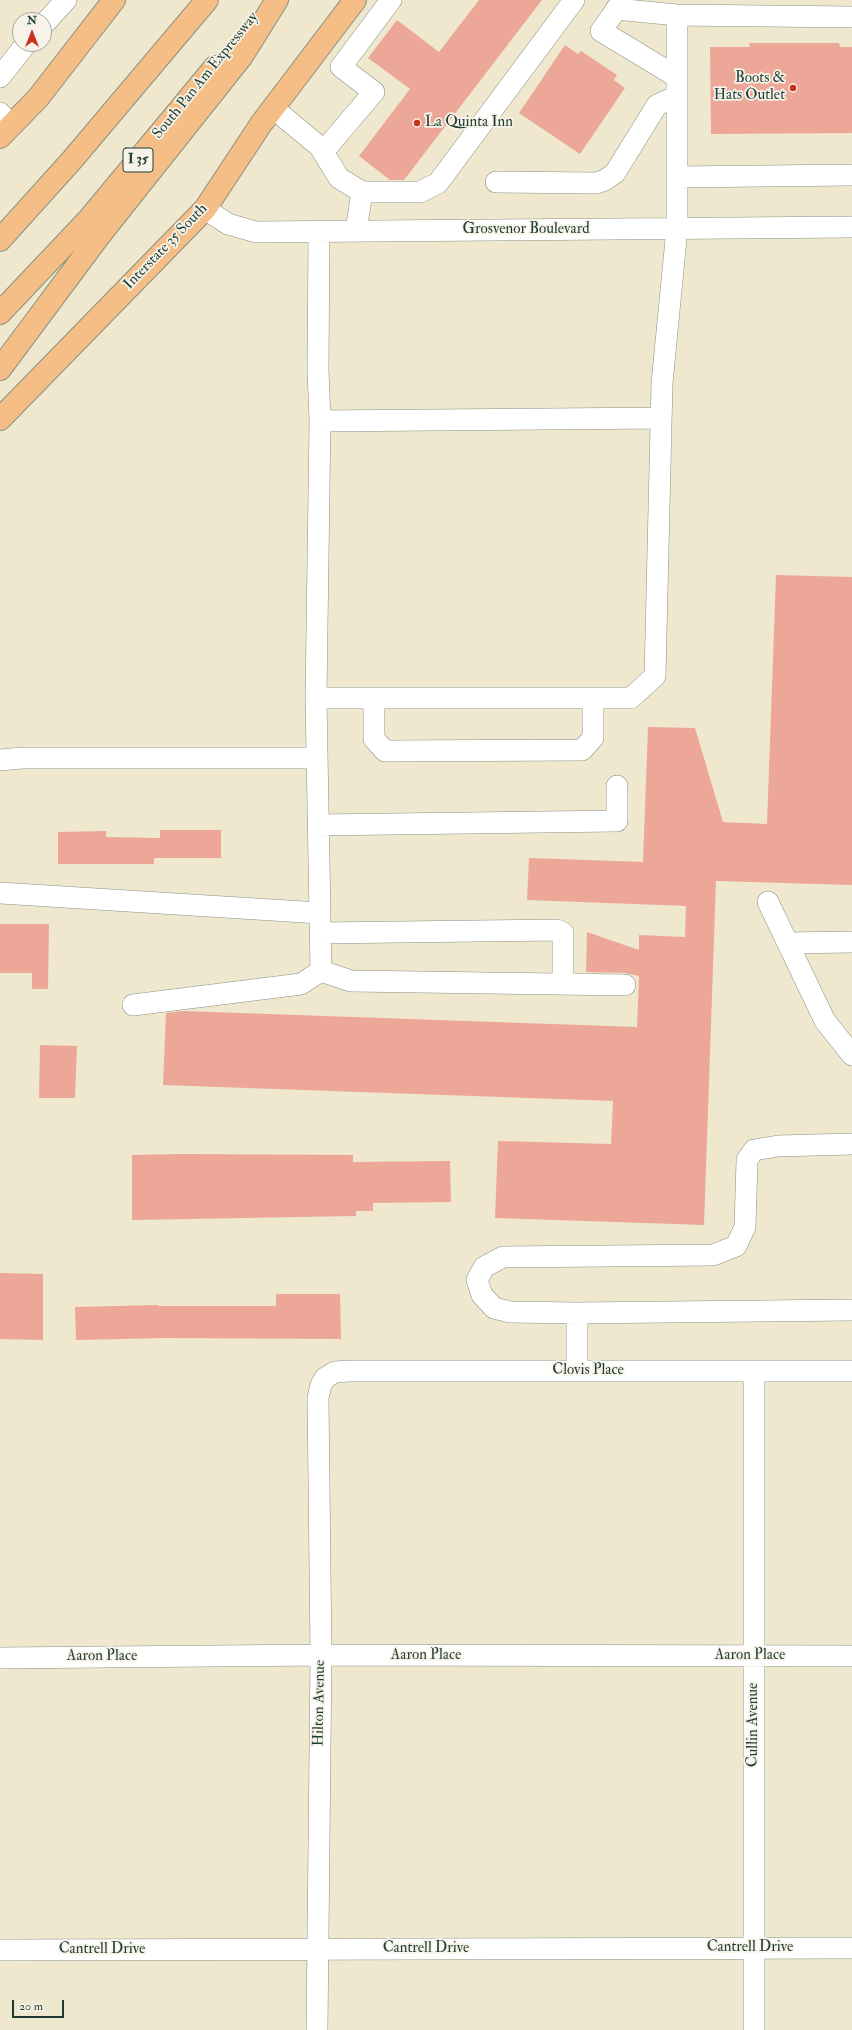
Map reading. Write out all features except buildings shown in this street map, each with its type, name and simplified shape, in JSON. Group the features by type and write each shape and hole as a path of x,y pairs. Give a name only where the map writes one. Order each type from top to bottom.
{"main road":[{"path":"4,125 38,98 114,0"},
{"path":"0,240 83,148 207,0"},
{"name":"South Pan Am Expressway","path":"0,313 89,219 214,69 267,0"},
{"path":"0,369 99,236 242,56 277,0"},
{"name":"Interstate 35 South","path":"0,419 204,209 273,108 355,0"}],"street":[{"path":"52,15 66,0"},
{"path":"323,152 374,92 342,67 391,0"},
{"path":"273,108 320,147 339,178 362,192 420,192 438,183 574,0"},
{"path":"677,86 601,31 620,5 687,10 852,17"},
{"path":"316,698 632,698 655,676 662,382 677,229 677,86 687,10"},
{"path":"0,77 20,52"},
{"path":"496,182 596,183 605,180 615,174 657,105 677,86"},
{"path":"677,177 852,175"},
{"path":"356,231 362,192"},
{"name":"Grosvenor Boulevard","path":"204,209 228,224 256,232 852,227"},
{"path":"319,232 318,370 320,421 316,698 321,971"},
{"path":"320,421 661,418"},
{"path":"374,698 374,739 385,751 582,750 593,738 593,698"},
{"path":"0,760 22,758 317,758"},
{"path":"318,825 617,821 617,786"},
{"path":"0,893 320,923 557,930 563,933 563,984"},
{"path":"768,902 825,1021 852,1055"},
{"path":"788,943 852,942"},
{"path":"321,971 351,981 625,986"},
{"path":"133,1005 301,984 321,971"},
{"path":"852,1144 778,1146 754,1150 747,1160 745,1227 736,1246 713,1255 503,1257 484,1267 477,1280 482,1295 494,1308 510,1312 577,1313 852,1310"},
{"path":"577,1313 577,1371"},
{"name":"Clovis Place","path":"325,1378 335,1372 348,1371 852,1371"},
{"name":"Cullin Avenue","path":"754,1371 754,2030"},
{"name":"Hilton Avenue","path":"317,2030 321,1655 318,1398 321,1385 325,1378"},
{"name":"Aaron Place","path":"0,1658 321,1655 852,1656"},
{"name":"Cantrell Drive","path":"0,1950 852,1948"}],"place":[{"name":"Boots & Hats Outlet","path":"793,88"},
{"name":"La Quinta Inn","path":"417,123"}]}
